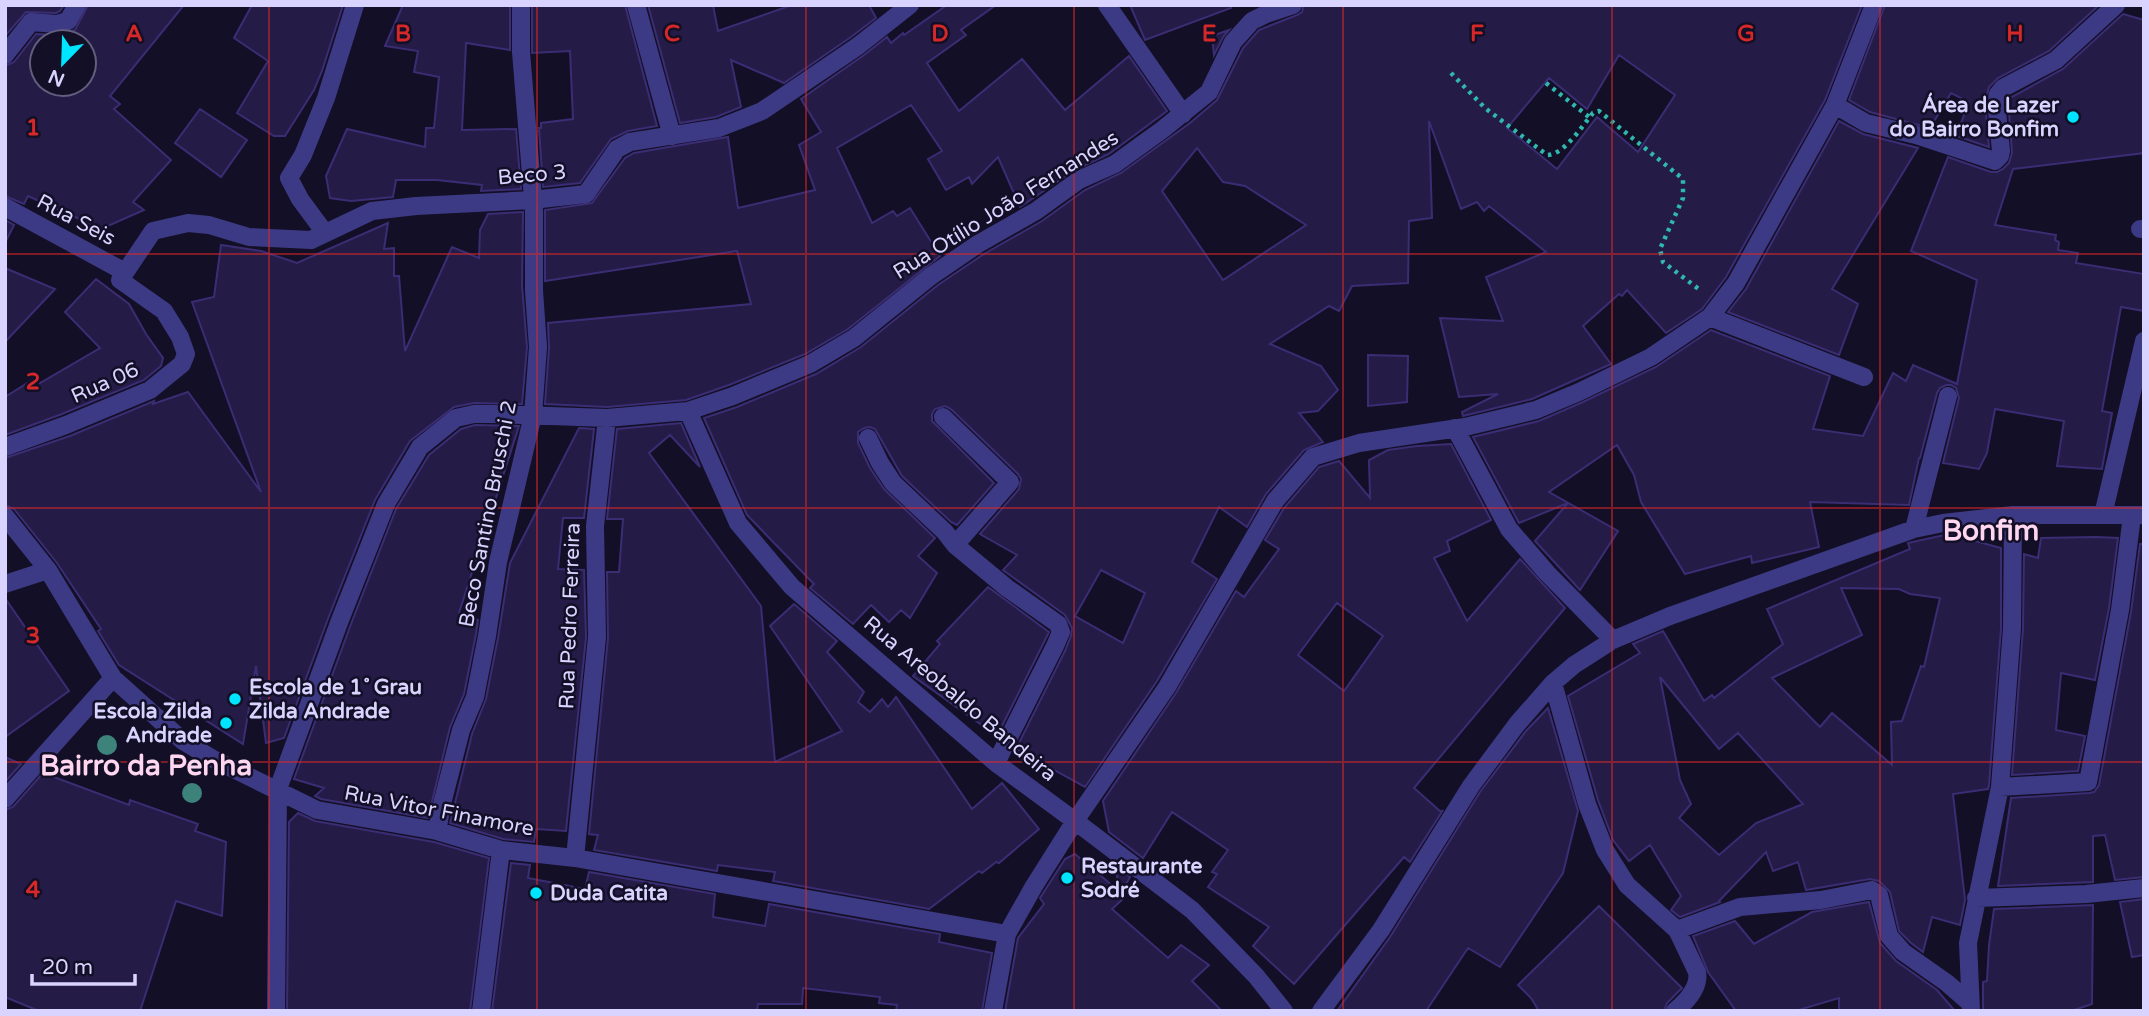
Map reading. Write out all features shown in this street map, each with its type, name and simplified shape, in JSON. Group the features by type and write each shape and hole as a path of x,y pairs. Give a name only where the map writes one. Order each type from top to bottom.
{"street":[{"path":"5,55 31,22 57,24 68,21 77,5"},
{"path":"325,233 300,199 289,178 303,155 326,98 355,5"},
{"name":"Beco Santino Bruschi 2","path":"437,831 461,730 475,697 498,562 533,415 538,347 534,291 534,211 521,52 521,5"},
{"path":"636,5 673,136"},
{"name":"Beco 3","path":"125,272 153,231 188,223 209,225 249,237 311,240 372,211 586,194 617,149 630,142 719,128 762,111 858,46 911,5"},
{"path":"1107,5 1183,114"},
{"name":"Rua Otílio João Fernandes","path":"276,1011 278,789 386,503 420,447 456,418 474,414 607,418 688,411 733,396 810,364 854,338 931,276 978,244 1036,211 1079,180 1115,164 1183,114 1209,92 1233,42 1252,21 1293,5"},
{"path":"993,1011 1007,934 1075,821 1167,687 1275,501 1313,457 1359,443 1455,428 1536,410 1651,357 1715,311 1743,271 1835,105 1874,5"},
{"path":"1835,105 1866,123 1916,135 1995,161 2001,151 1996,101 1998,94 2003,88 2056,60 2116,5"},
{"name":"Rua Seis","path":"5,207 125,272"},
{"name":"Rua 06","path":"5,447 150,390 182,364 186,354 164,311 120,279 125,272"},
{"path":"1715,311 1864,377"},
{"path":"2103,515 2144,341"},
{"path":"1914,529 1948,397"},
{"name":"Rua Areobaldo Bandeira","path":"688,411 738,523 792,587 996,763 1192,910 1256,976 1283,1011"},
{"path":"943,417 1010,482 955,545"},
{"name":"Rua Pedro Ferreira","path":"575,858 597,637 596,526 607,418"},
{"path":"1455,428 1509,529 1547,573 1613,640"},
{"path":"868,438 893,483 955,545 1007,588 1058,624 1061,632 996,763"},
{"path":"1970,1007 1968,943 2000,787 2012,628 2013,515"},
{"path":"1321,1011 1381,930 1471,786 1517,724 1553,683 1574,665 1613,640 1670,616 1914,529 2013,515 2138,515 2088,782 2000,787"},
{"name":"Rua Vitor Finamore","path":"5,516 48,570 113,678 183,741 213,759 317,810 437,831 501,850 575,858 1007,934"},
{"path":"5,584 48,570"},
{"path":"5,799 113,678"},
{"path":"1553,683 1587,804 1605,849 1627,884 1677,930 1699,979 1675,1011"},
{"path":"481,1011 501,850"},
{"path":"1976,898 2086,894 2144,888"},
{"path":"1677,930 1740,907 1821,900 1872,890 1879,895 1889,936 1903,952 1947,983 1970,1007"}],"path":[{"path":"1451,74 1485,108 1547,155 1555,155 1562,150 1593,113 1599,111 1683,179 1683,198 1660,249 1663,262 1715,311"},
{"path":"1546,83 1590,117"}],"building":[{"path":"5,5 64,5 56,13 26,12 5,36"},
{"path":"88,5 184,5 110,96 120,104 114,109 171,160 133,202 144,210 99,230 28,196 24,204 5,196 5,66 14,62 28,44 28,98 98,98 98,28 76,28"},
{"path":"252,5 343,5 314,90 285,136 274,136 237,113 268,61 234,38"},
{"path":"403,5 510,5 510,50 466,43 462,130 516,129 521,189 481,191 482,185 437,180 396,180 393,197 351,201 330,198 326,176 347,129 425,147 426,128 434,128 439,77 414,72 418,51 385,46"},
{"path":"532,5 625,5 657,126 628,131 611,139 580,183 543,187 539,128 541,123 573,119 570,51 532,53"},
{"path":"648,5 713,5 718,31 792,5 869,5 876,18 784,83 731,60 741,107 716,117 680,123"},
{"path":"947,5 996,5 961,30 966,35 927,63 959,111 1022,59 1065,110 1129,56 1167,111 1109,154 1073,171 1020,207 998,157 972,184 969,177 946,190 928,159 942,151 911,105 837,148 872,223 893,211 897,216 910,208 940,256 848,329 805,354 729,385 686,400 607,407 545,404 548,323 751,304 737,251 545,281 545,210 592,203 625,158 634,153 728,137 738,208 815,190 799,145 821,132 801,99 887,37 891,43"},
{"path":"1130,5 1230,5 1231,8 1145,40"},
{"path":"1304,5 1862,5 1825,100 1726,277 1702,309 1666,333 1627,290 1583,326 1611,364 1532,399 1463,416 1462,412 1498,394 1459,397 1440,318 1503,321 1486,277 1546,252 1489,206 1484,211 1477,202 1461,209 1429,121 1432,218 1409,221 1408,283 1352,286 1339,311 1329,306 1270,344 1321,366 1338,390 1318,411 1299,413 1323,442 1304,450 1266,494 1247,527 1219,507 1192,562 1217,579 1157,681 1085,787 1016,749 1065,651 1072,628 1065,615 1003,570 1017,555 980,534 1019,489 1021,479 951,409 945,406 935,409 932,421 994,483 957,525 902,476 875,429 864,428 858,432 858,443 884,489 935,538 918,556 937,573 910,618 901,610 889,622 871,605 853,624 810,588 814,584 747,515 704,418 816,374 861,347 938,285 984,254 1042,221 1085,190 1121,173 1217,100 1243,48 1259,30 1302,12","holes":["1619,55 1675,95 1638,152 1597,117 1557,169 1507,128 1549,78 1587,109","1197,148 1223,182 1245,186 1306,225 1223,280 1162,191","1101,570 1145,593 1123,643 1075,616"]},
{"path":"1885,5 2098,6 2049,51 1998,78 1989,87 1985,102 1989,147 1956,136 1969,102 1951,93 1930,128 1870,112 1849,100"},
{"path":"2123,14 2144,20 2144,153 2013,169 1995,225 2056,235 2058,250 2078,253 2076,263 2144,274 2144,311 2121,307 2102,411 2112,413 2102,469 2057,466 2064,421 1995,409 1987,453 1979,469 1943,463 1959,398 1956,388 1946,385 1937,393 1909,505 1810,502 1819,547 1752,563 1751,556 1685,574 1641,502 1634,475 1617,445 1549,492 1618,531 1580,590 1535,541 1568,503 1519,523 1473,437 1539,421 1583,402 1656,367 1711,330 1830,376 1813,429 1863,436 1893,373 1906,381 1913,365 1957,384 1977,280 1911,251 1948,157 1991,172 2003,169 2009,163 2012,153 2008,99 2063,69"},
{"path":"1229,30 1223,37 1214,55 1212,36"},
{"path":"200,109 247,140 221,177 175,143"},
{"path":"1839,121 1863,134 1918,148 1832,289 1858,304 1839,355 1728,312 1746,289"},
{"path":"523,212 522,285 527,347 522,404 474,403 454,407 410,441 375,500 284,738 266,743 256,666 243,744 119,665 98,631 101,629 57,563 14,509 5,505 5,458 70,436 154,401 153,404 188,392 261,492 192,302 214,297 221,245 261,251 297,263 388,223 384,249 394,248 394,276 399,276 405,351 452,247 479,258 480,230 488,214"},
{"path":"5,220 14,225 5,243"},
{"path":"5,268 55,289 5,342"},
{"path":"96,279 129,304 163,358 161,366 144,380 5,435 5,397 37,377 40,383 100,348 65,312"},
{"path":"1368,355 1408,356 1407,402 1368,406"},
{"path":"681,423 700,467 670,435 649,453 761,606 775,762 842,731 770,626 794,604 837,641 827,652 864,692 858,702 870,712 882,699 888,707 896,697 972,809 1002,783 1039,829 999,863 996,862 982,873 979,871 929,909 773,881 775,872 718,865 717,871 594,850 598,835 589,834 608,638 607,572 619,572 623,519 607,519 617,429"},
{"path":"475,425 519,426 459,613 478,620 476,634 464,694 450,727 428,818 321,799 315,796 324,788 294,779 396,509 429,455 461,429"},
{"path":"579,428 594,429 584,518 563,518 558,569 584,570 586,637 566,831 536,829 534,842 503,839 450,823 472,734 486,699 510,563"},
{"path":"1451,444 1491,520 1447,541 1450,551 1434,558 1467,621 1520,559 1565,608 1414,788 1441,812 1443,810 1410,862 1404,857 1294,984 1253,946 1269,927 1208,887 1217,874 1212,872 1228,850 1172,812 1143,858 1109,832 1103,801 1176,693 1236,591 1244,597 1279,549 1265,540 1284,508 1319,467 1339,461 1370,498 1369,460 1388,450","holes":["1337,603 1383,636 1344,691 1298,655"]},
{"path":"1949,534 2001,548 2001,628 1989,785 1988,789 1953,794 1965,900 1960,925 1932,917 1923,952 1899,931 1890,892 1879,881 1870,879 1806,890 1798,862 1773,871 1766,852 1720,902 1680,917 1671,910 1681,896 1650,845 1629,861 1613,840 1598,800 1568,696 1640,653 1633,644 1663,631 1704,701 1712,695 1714,698 1783,644 1767,609 1910,549 1908,543","holes":["1841,588 1899,589 1910,594 1940,598 1924,667 1921,666 1902,721 1891,722 1892,765 1832,713 1820,727 1772,678 1862,635","1660,677 1719,749 1738,733 1803,804 1756,823 1719,855 1679,818 1691,804 1680,780"]},
{"path":"2041,538 2118,538 2109,608 2095,680 2061,673 2056,730 2085,736 2078,771 2012,775 2023,629 2024,554 2038,558"},
{"path":"2140,544 2144,544 2144,877 2115,880 2105,835 2093,836 2093,882 1998,886 2011,798 2089,793 2094,792 2099,785 2131,612"},
{"path":"988,587 1049,632 997,736 913,676 940,644 937,641"},
{"path":"5,598 69,691 5,737"},
{"path":"1548,708 1578,811 1563,873 1500,967 1468,948 1426,1011 1337,1011 1390,937 1480,792 1526,731"},
{"path":"5,757 21,764 5,782"},
{"path":"43,773 129,805 130,800 198,824 195,831 226,842 222,916 176,901 140,1011 39,1011 5,997 5,810 13,807"},
{"path":"298,813 315,821 434,842 489,858 470,1011 287,1011 289,822"},
{"path":"1075,854 1120,892 1115,866 1130,877 1121,893 1125,897 1112,909 1168,958 1181,945 1209,965 1192,981 1222,1011 1005,1011 1018,938 1044,904 1040,898 1065,859"},
{"path":"511,863 530,865 528,878 585,889 589,872 715,894 713,917 765,926 769,904 940,934 939,942 992,953 982,1011 896,1011 897,1005 879,1003 880,997 803,988 802,1004 758,1004 757,1011 492,1011"},
{"path":"2144,899 2144,955 2132,957 2120,902"},
{"path":"1869,902 1880,943 1896,961 1937,990 1955,1011 1839,1011 1839,998 1795,1011 1736,1011 1708,972 1693,936 1735,921 1754,944 1812,912"},
{"path":"2093,905 2092,1004 2071,1011 1983,1011 1983,982 1987,981 1994,909"},
{"path":"1599,906 1682,988 1667,1003 1664,1011 1539,1011 1518,985"}],"place":[{"name":"Área de Lazer do Bairro Bonfim","path":"2073,117"},
{"name":"Escola de 1˚ Grau Zilda Andrade","path":"235,699"},
{"name":"Escola Zilda Andrade","path":"226,723"},
{"name":"Restaurante Sodré","path":"1067,878"},
{"name":"Duda Catita","path":"536,893"}],"district":[{"name":"Bonfim","path":"1991,531"},
{"name":"Bairro da Penha","path":"146,766"}]}
